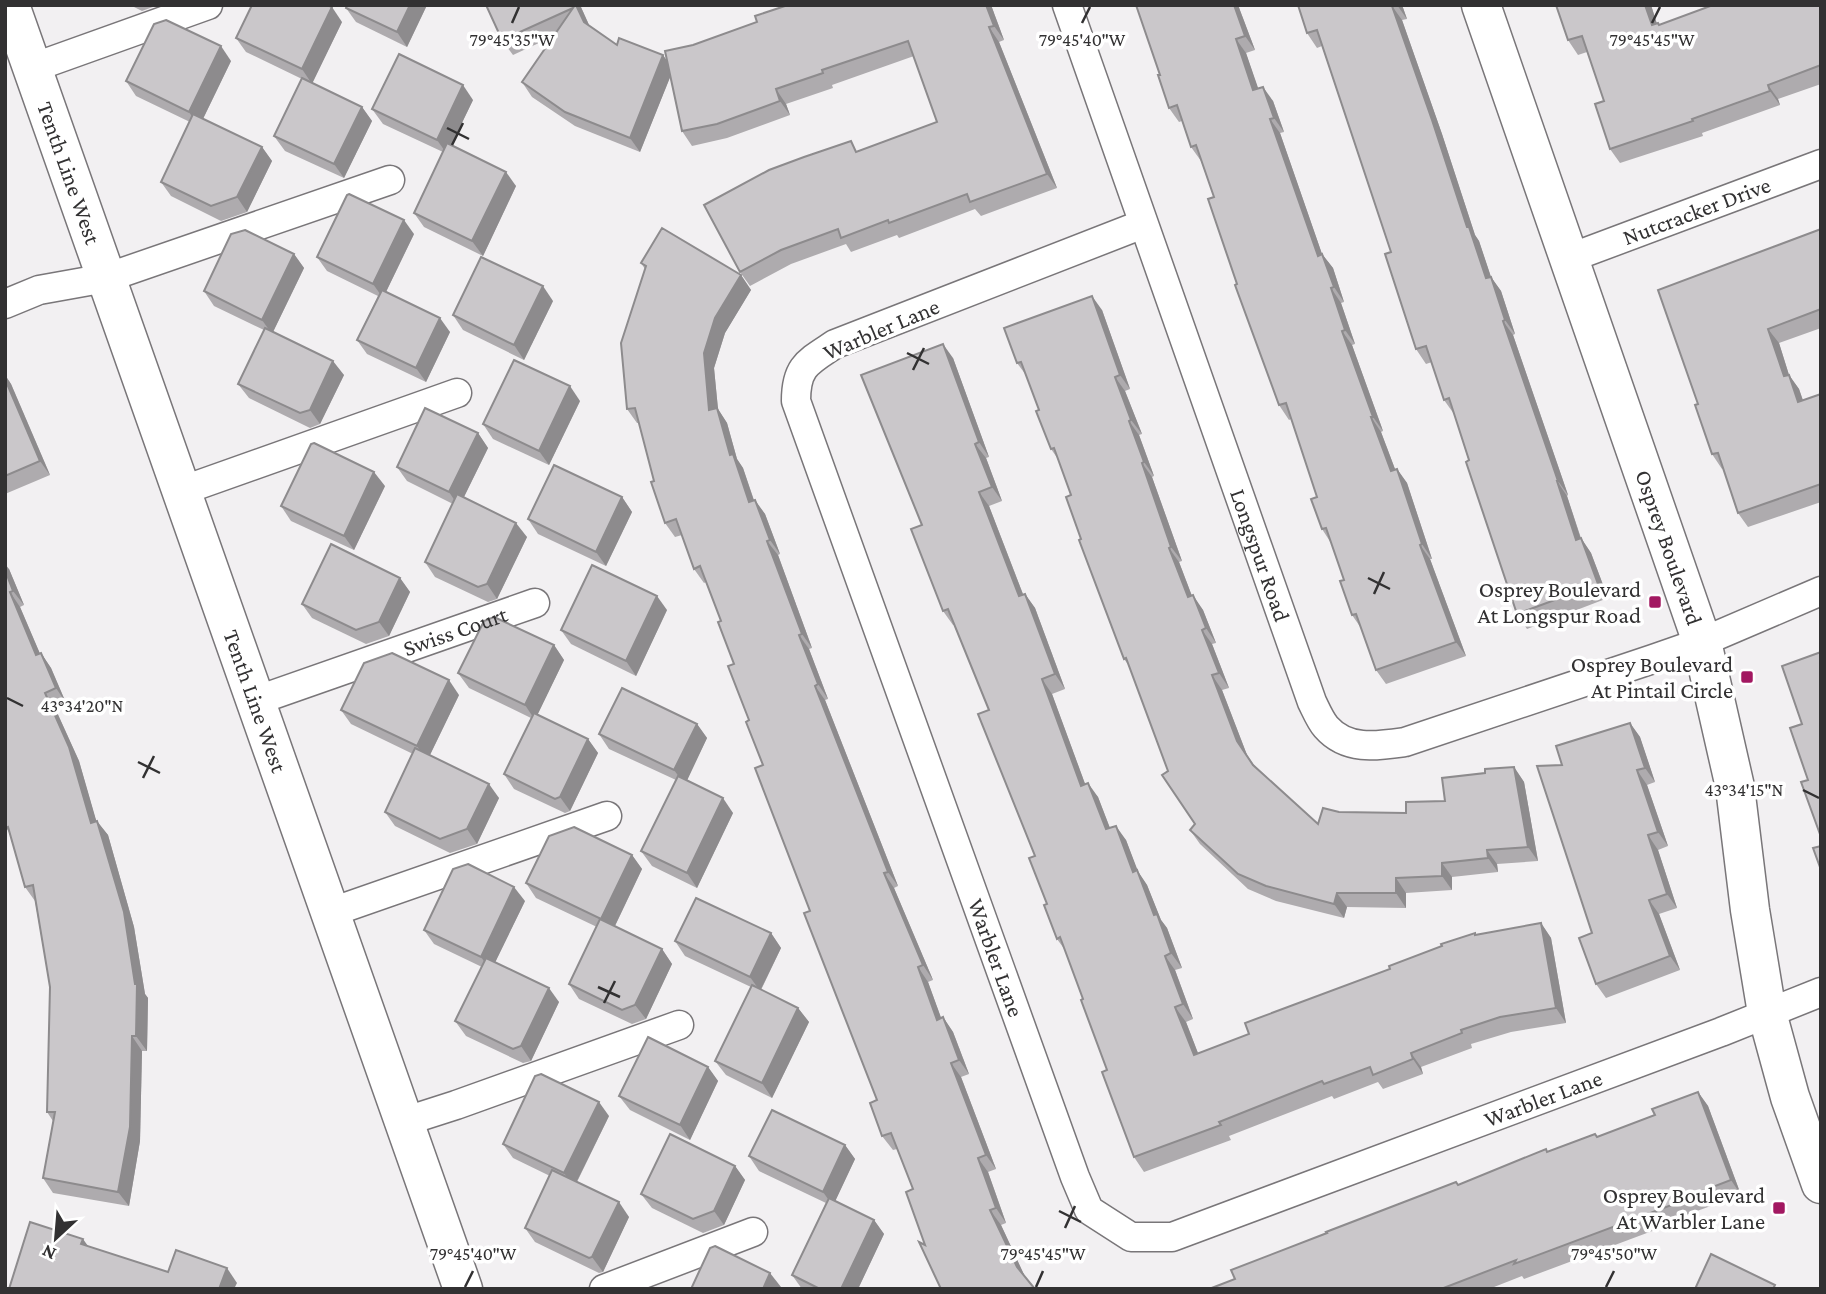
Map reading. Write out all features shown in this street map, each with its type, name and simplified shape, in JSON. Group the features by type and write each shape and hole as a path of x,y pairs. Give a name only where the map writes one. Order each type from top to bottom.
{"street":[{"name":"Tenth Line West","path":"10,5 463,1289"},
{"path":"32,68 208,5"},
{"name":"Longspur Road","path":"1067,5 1312,702 1326,727 1346,741 1369,747 1405,742 1702,642 1821,591"},
{"name":"Osprey Boulevard","path":"1481,5 1702,642 1735,787 1751,923 1767,1013 1790,1097 1821,1185"},
{"name":"Nutcracker Drive","path":"1570,258 1821,164"},
{"path":"5,304 39,290 106,278 390,180"},
{"name":"Warbler Lane","path":"1143,224 835,344 804,364 796,381 796,401 1088,1210 1131,1237 1172,1237 1721,1032 1821,992"},
{"path":"181,491 457,393"},
{"name":"Swiss Court","path":"255,701 535,603"},
{"path":"329,913 607,816"},
{"path":"403,1122 679,1025"},
{"path":"604,1289 753,1233"}],"building":[{"path":"252,5 332,7 302,69 236,38"},
{"path":"347,5 410,5 397,32 346,8"},
{"path":"486,5 576,5 584,22 617,45 619,38 663,55 630,138 565,112 522,82 573,8 502,40"},
{"path":"788,5 986,5 994,26 989,27 1047,174 970,202 967,194 841,238 838,229 781,250 740,272 704,205 769,170 804,157 851,141 856,152 937,122 908,41 822,70 823,73 776,89 780,101 717,124 682,131 665,51 693,45 757,22 755,16"},
{"path":"1136,5 1234,5 1245,36 1236,39 1253,90 1263,87 1274,118 1270,119 1318,256 1322,254 1334,287 1331,288 1345,330 1342,331 1371,417 1391,471 1397,469 1422,544 1420,545 1456,642 1376,670 1356,614 1352,615 1340,581 1344,580 1326,528 1322,529 1311,499 1317,497 1286,403 1279,405 1235,285 1237,284 1208,199 1214,197 1196,145 1191,147 1177,105 1169,108"},
{"path":"1298,5 1394,5 1392,6 1467,227 1486,278 1491,277 1505,320 1503,321 1576,540 1581,538 1598,584 1517,614 1466,462 1469,460 1449,398 1444,400 1426,346 1416,349 1385,254 1391,252 1317,30 1307,33"},
{"path":"1556,5 1645,5 1652,25 1659,25 1713,5 1821,5 1821,65 1768,85 1770,91 1610,149 1595,104 1604,101 1582,36 1568,40"},
{"path":"166,20 221,46 189,112 126,81 154,24"},
{"path":"399,54 463,85 437,140 372,109"},
{"path":"302,78 362,107 334,164 274,136"},
{"path":"193,114 262,147 237,197 211,206 161,182"},
{"path":"447,143 506,172 472,241 414,213"},
{"path":"349,194 404,220 373,284 317,257"},
{"path":"662,228 741,275 715,318 704,353 709,410 717,408 730,455 733,454 749,502 755,500 770,540 767,541 802,634 799,635 818,684 815,686 888,872 884,873 923,965 918,967 937,1020 943,1017 959,1060 951,1063 986,1155 978,1158 996,1208 990,1210 1017,1267 1035,1289 941,1289 919,1242 925,1245 906,1192 913,1189 891,1133 882,1136 870,1103 877,1100 804,913 810,911 755,768 763,765 728,666 734,664 718,622 721,621 700,566 694,569 676,519 665,523 651,482 654,481 635,408 627,409 621,343 646,266 641,263"},
{"path":"1821,229 1821,309 1768,329 1784,376 1789,375 1798,402 1821,394 1821,484 1738,513 1718,453 1712,454 1695,405 1698,404 1658,290"},
{"path":"245,230 294,254 262,320 204,291 231,234"},
{"path":"481,257 543,286 514,345 453,315"},
{"path":"382,290 440,318 416,368 357,340"},
{"path":"1092,296 1120,375 1115,377 1131,420 1129,421 1144,462 1142,463 1171,547 1169,548 1188,597 1193,595 1206,628 1202,630 1219,673 1212,675 1237,741 1253,765 1318,824 1323,808 1339,812 1406,813 1406,802 1445,801 1442,778 1485,773 1485,769 1514,767 1528,847 1487,850 1488,858 1442,863 1442,876 1396,878 1396,893 1337,893 1334,904 1266,886 1238,874 1190,830 1195,824 1162,775 1168,771 1079,540 1081,539 1066,497 1071,495 1054,448 1051,449 1036,411 1039,410 1021,362 1017,363 1004,328"},
{"path":"265,328 333,361 310,410 300,413 238,384"},
{"path":"943,344 979,442 975,444 992,487 979,492 1019,596 1025,594 1055,674 1042,679 1081,786 1088,783 1106,829 1116,826 1133,872 1137,870 1154,915 1157,914 1171,953 1165,956 1183,1004 1175,1007 1194,1055 1249,1034 1245,1023 1390,969 1389,966 1442,946 1441,944 1475,933 1541,923 1556,1008 1500,1017 1461,1030 1462,1033 1411,1053 1413,1059 1373,1075 1370,1067 1324,1084 1322,1081 1219,1122 1221,1125 1134,1157 1102,1072 1107,1070 1081,1000 1083,999 1060,937 1057,939 1044,905 1047,904 1029,858 1035,856 978,714 989,710 948,609 943,611 911,529 922,525 861,375"},
{"path":"514,360 570,386 539,451 483,424"},
{"path":"5,379 40,461 5,476"},
{"path":"425,408 478,433 449,492 397,467"},
{"path":"314,443 374,472 344,536 281,506 311,444"},
{"path":"554,465 622,497 596,552 528,519"},
{"path":"457,494 516,523 487,584 478,587 425,562"},
{"path":"331,544 400,578 379,622 356,630 302,604"},
{"path":"592,565 657,596 626,661 561,630"},
{"path":"5,570 13,591 10,592 36,655 41,653 56,688 45,693 69,747 91,823 97,821 124,912 137,984 136,1036 132,1036 130,1127 118,1192 43,1178 55,1112 47,1112 50,987 33,885 25,887 8,827 5,825"},
{"path":"494,617 554,645 525,705 458,673 484,621"},
{"path":"1821,652 1821,837 1801,782 1808,780 1790,728 1802,724 1782,666"},
{"path":"392,653 449,680 417,746 341,710 364,663"},
{"path":"622,688 697,724 674,770 599,734"},
{"path":"534,713 588,739 560,797 555,799 504,774"},
{"path":"1630,723 1645,768 1637,770 1658,832 1648,835 1667,894 1649,900 1670,956 1596,984 1579,938 1592,933 1537,766 1562,765 1556,746"},
{"path":"415,748 489,784 467,829 440,839 385,812"},
{"path":"678,776 723,798 687,873 641,851"},
{"path":"574,827 632,855 601,919 526,883 549,836"},
{"path":"1821,846 1821,870 1813,848"},
{"path":"468,864 514,887 481,957 424,930 453,869"},
{"path":"696,898 771,933 750,977 675,941"},
{"path":"600,919 662,949 635,1005 622,1010 569,984"},
{"path":"486,958 549,988 521,1046 513,1049 455,1021"},
{"path":"752,985 798,1008 762,1083 715,1061"},
{"path":"648,1037 708,1067 680,1125 619,1096"},
{"path":"541,1074 599,1102 564,1173 503,1144 535,1076"},
{"path":"1698,1092 1731,1180 1676,1201 1677,1203 1441,1289 1209,1289 1235,1279 1231,1270 1546,1149 1547,1152 1595,1134 1597,1137 1655,1115 1652,1109"},
{"path":"772,1110 845,1145 823,1192 749,1156"},
{"path":"670,1134 735,1166 714,1211 693,1219 641,1194"},
{"path":"552,1170 619,1202 592,1257 589,1258 525,1228"},
{"path":"829,1198 874,1220 841,1289 820,1289 792,1275"},
{"path":"30,1222 83,1239 81,1244 168,1272 176,1250 227,1268 219,1289 9,1289"},
{"path":"715,1246 770,1273 763,1289 691,1289 710,1248"},
{"path":"1711,1254 1775,1285 1773,1289 1695,1289"}],"place":[{"name":"Osprey Boulevard At Longspur Road","path":"1655,602"},
{"name":"Osprey Boulevard At Pintail Circle","path":"1747,677"},
{"name":"Osprey Boulevard At Warbler Lane","path":"1779,1208"}]}
